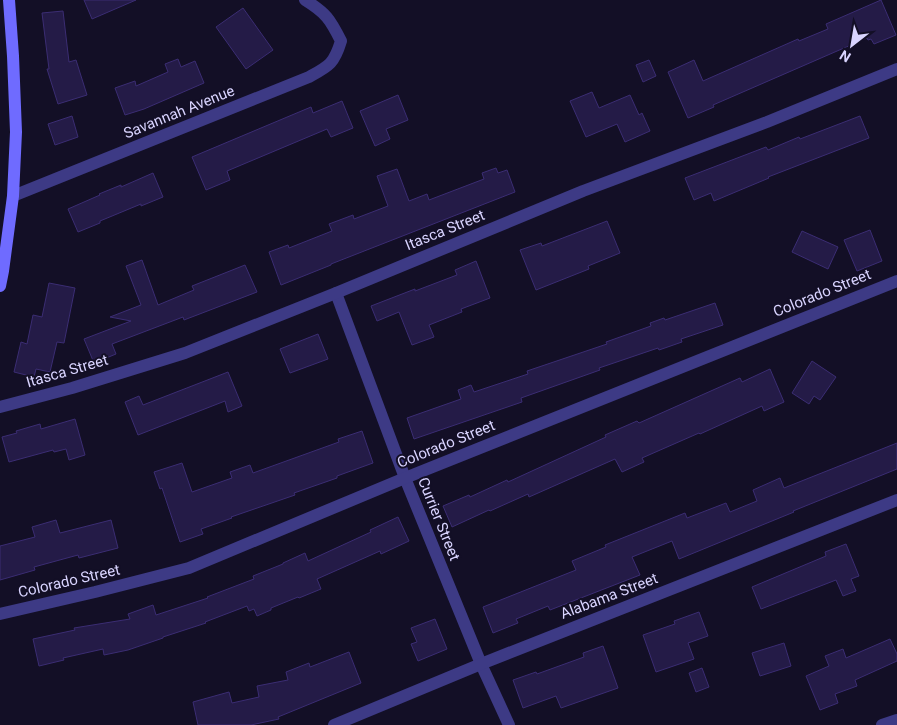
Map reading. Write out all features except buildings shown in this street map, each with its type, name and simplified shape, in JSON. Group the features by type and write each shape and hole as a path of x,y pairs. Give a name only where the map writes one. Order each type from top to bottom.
{"street":[{"path":"0,286 13,196 16,132 9,0"},
{"name":"Savannah Avenue","path":"13,196 309,77 328,67 337,56 341,41 332,22 319,8 305,0"},
{"name":"Itasca Street","path":"0,407 72,388 185,353 583,191 767,122 897,69"},
{"name":"Colorado Street","path":"0,614 189,568 405,478 897,281"},
{"name":"Currier Street","path":"336,293 405,478 481,664 510,725"},
{"name":"Alabama Street","path":"334,725 481,664 897,500"},
{"path":"882,725 897,720"}]}
